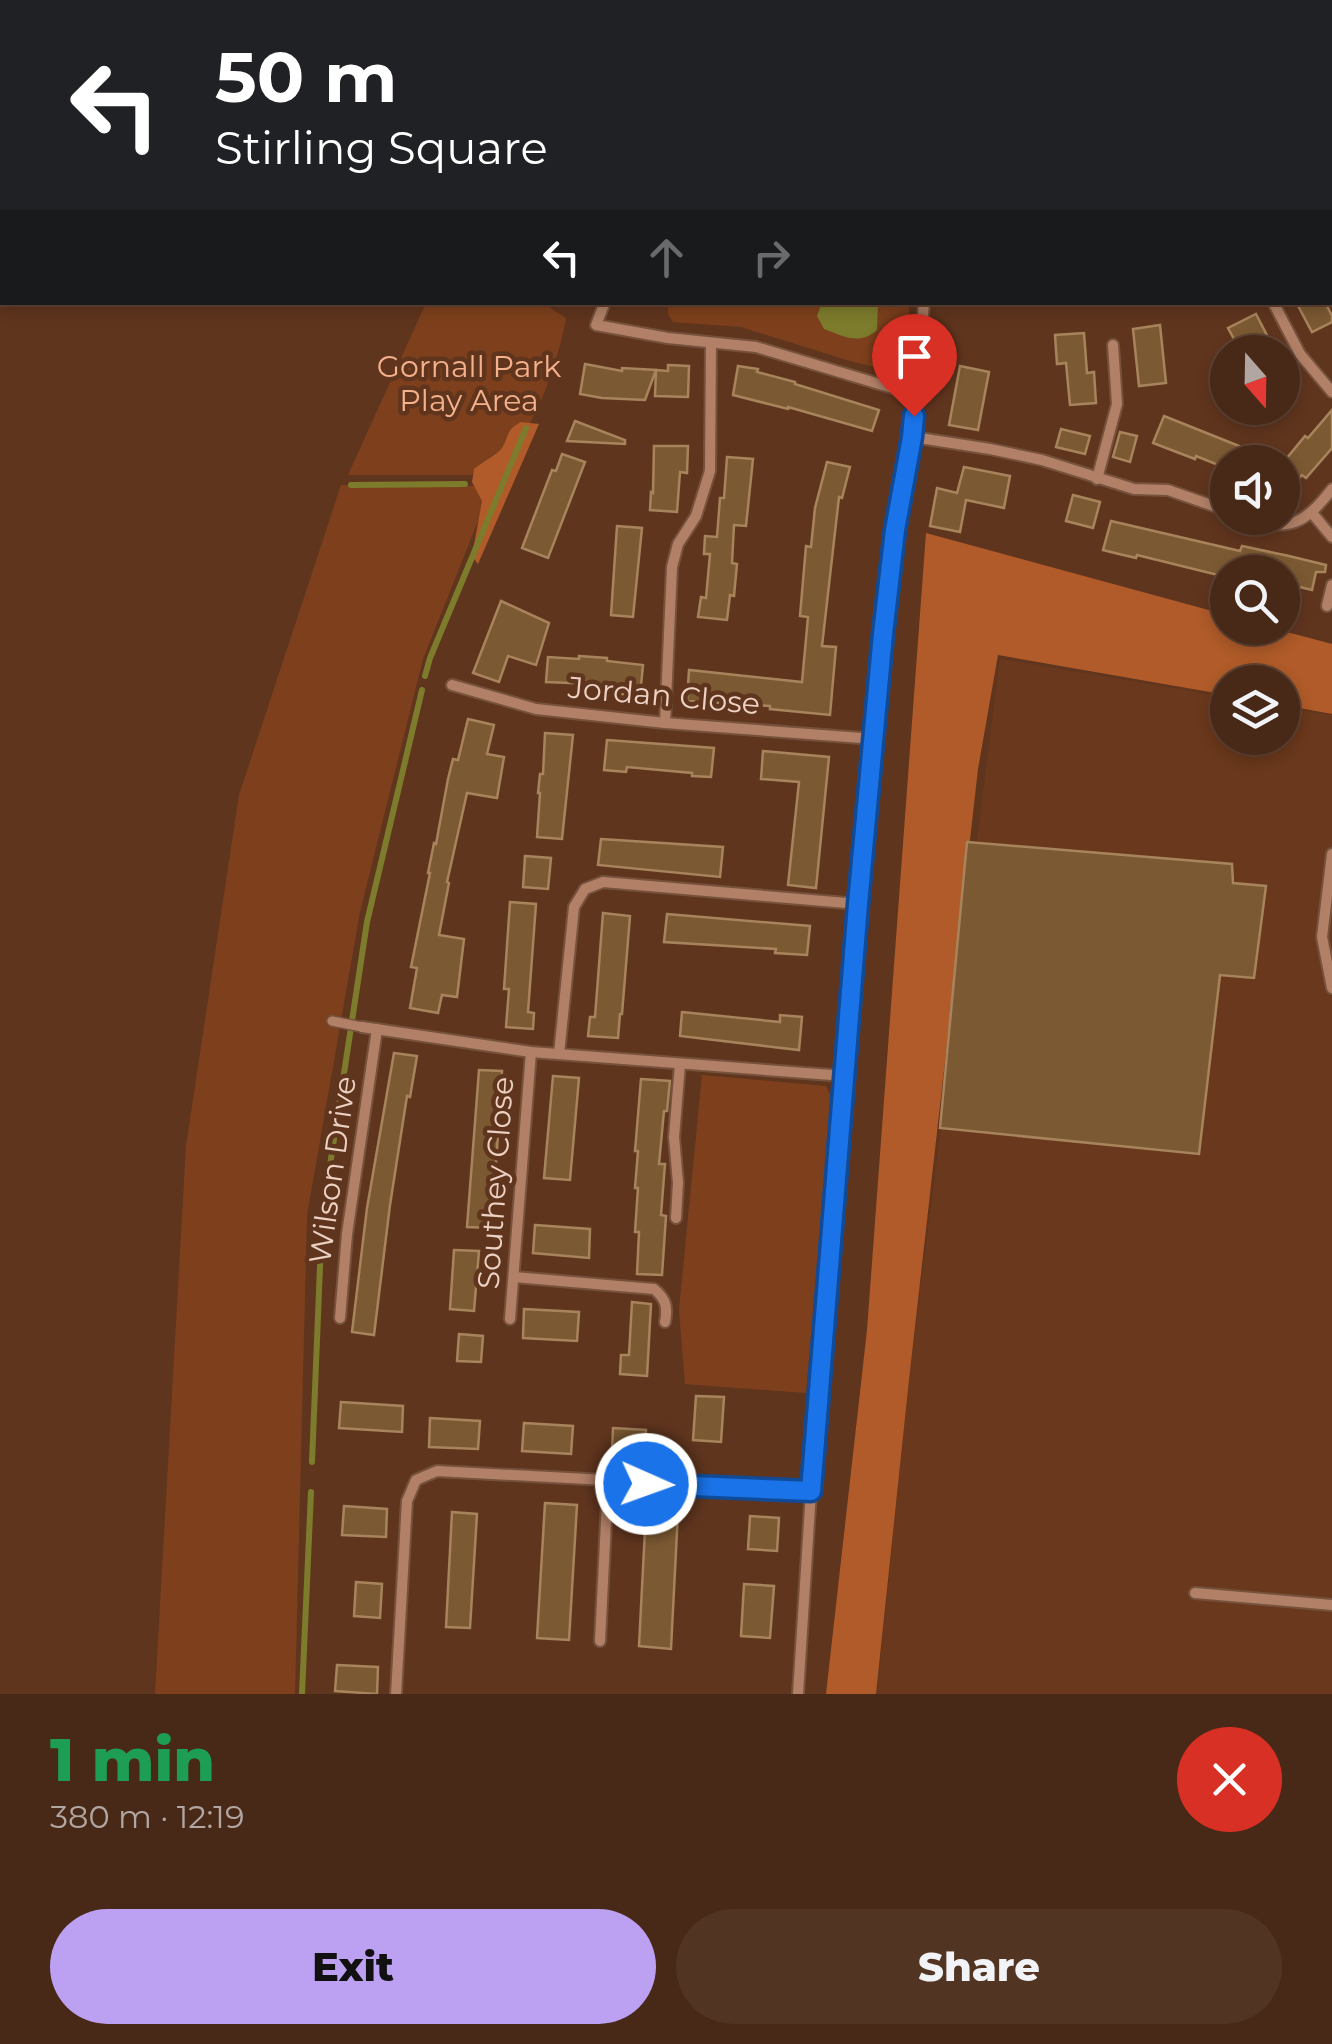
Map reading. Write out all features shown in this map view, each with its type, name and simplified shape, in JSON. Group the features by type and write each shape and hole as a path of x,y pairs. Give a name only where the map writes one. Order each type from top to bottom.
{"street":[{"path":"605,305 596,325 668,338 756,347 916,394"},
{"path":"798,1694 858,904 883,634 895,530 912,437 924,305"},
{"path":"1275,305 1300,354 1332,392"},
{"path":"665,722 672,567 678,544 696,516 710,472 711,343"},
{"path":"1098,479 1117,404 1113,345"},
{"path":"912,437 1025,456 1134,489 1168,490 1210,505"},
{"path":"1300,520 1312,514 1332,488"},
{"path":"1312,514 1332,537"},
{"path":"1327,606 1332,585"},
{"name":"Jordan Close","path":"452,685 536,710 874,739"},
{"path":"1332,854 1322,937 1332,988"},
{"path":"558,1054 574,907 585,889 603,882 858,904"},
{"path":"338,1022 531,1052 845,1076"},
{"name":"Wilson Drive","path":"340,1318 347,1234 378,1030"},
{"name":"Southey Close","path":"510,1318 531,1052"},
{"path":"676,1218 674,1138 680,1064"},
{"path":"514,1276 654,1289 663,1296 668,1308 665,1322"},
{"path":"396,1694 407,1501 416,1480 437,1472 811,1491"},
{"path":"600,1641 608,1482"},
{"path":"1195,1593 1332,1605"}],"shaded area":[{"path":"821,305 878,305 877,330 864,338 845,337 824,329 817,316"},
{"path":"521,422 539,424 478,564 472,556 482,501 472,482 474,469 500,450 510,430"},
{"path":"926,533 1210,610 1210,645 1300,645 1300,635 1332,644 1332,714 1300,708 1300,665 1210,665 1210,692 998,655 978,769 876,1694 826,1694 867,1330"},
{"path":"1000,659 1210,694 1210,755 1300,755 1300,710 1332,715 1332,1694 877,1694 909,1380"}],"green space":[{"name":"Gornall Park Play Area","path":"425,305 540,305 566,318 552,372 536,411 505,456 470,475 348,475"},
{"path":"668,305 909,305 908,363 902,370 891,371 741,327 673,322"},
{"path":"341,485 492,486 423,659 360,912 307,1215 295,1694 155,1694 186,1146 239,795"},
{"path":"702,1075 826,1086 832,1100 806,1393 685,1384 679,1310"}],"building":[{"path":"1298,305 1326,305 1332,322 1312,332"},
{"path":"1256,314 1267,335 1232,335 1228,328"},
{"path":"1160,325 1166,383 1139,386 1133,329"},
{"path":"1084,333 1087,373 1094,372 1096,403 1070,405 1066,363 1057,364 1055,335"},
{"path":"585,364 622,371 656,370 645,400 602,398 580,394"},
{"path":"668,365 689,366 688,397 655,396 656,370 668,371"},
{"path":"738,366 758,369 757,372 879,410 872,431 733,395"},
{"path":"960,366 989,372 978,430 949,425"},
{"path":"1332,410 1332,448 1306,478 1300,477 1298,445 1305,436 1308,438"},
{"path":"1164,416 1236,445 1210,445 1210,462 1153,443"},
{"path":"575,421 625,440 625,444 567,441"},
{"path":"1061,429 1090,436 1085,454 1056,447"},
{"path":"1120,432 1137,436 1130,462 1113,457"},
{"path":"654,446 688,446 687,473 680,472 677,512 650,510"},
{"path":"562,454 585,462 548,558 522,548"},
{"path":"727,457 753,459 746,526 734,525 732,563 737,564 727,620 698,617 701,597 706,598 710,554 704,554 705,536 717,537"},
{"path":"827,462 850,467 842,498 839,497 822,646 836,647 830,715 770,706 687,701 689,670 802,682 808,617 800,616 806,546 811,547 815,508"},
{"path":"964,467 1010,476 1004,508 966,500 960,532 930,526 937,488 957,493"},
{"path":"1073,495 1100,502 1093,528 1066,521"},
{"path":"1111,521 1240,551 1242,546 1284,555 1210,555 1210,573 1103,550"},
{"path":"617,526 642,528 633,617 611,615"},
{"path":"1300,559 1326,565 1325,572 1316,572 1312,590 1300,587"},
{"path":"501,601 549,623 536,665 508,656 499,682 473,673"},
{"path":"579,656 643,665 640,696 620,694 621,685 546,682 548,657"},
{"path":"468,719 494,725 487,754 504,757 497,798 467,793 439,935 464,939 457,997 442,995 438,1013 410,1008 417,968 411,967 448,779 453,759 458,760"},
{"path":"545,733 573,735 562,839 537,837"},
{"path":"607,740 714,748 711,777 627,767 626,772 604,770"},
{"path":"763,751 829,757 816,888 788,885 799,782 761,779"},
{"path":"601,839 723,847 720,877 598,865"},
{"path":"967,842 1232,864 1233,883 1266,886 1254,978 1220,975 1199,1154 940,1128"},
{"path":"525,856 551,858 548,889 523,887"},
{"path":"510,902 536,904 528,1012 534,1013 533,1029 506,1027 509,989 504,989"},
{"path":"603,913 630,916 618,1038 588,1036 590,1017 595,1017"},
{"path":"667,914 810,926 807,955 775,953 776,949 664,942"},
{"path":"682,1012 780,1022 780,1015 802,1017 799,1050 680,1036"},
{"path":"394,1053 417,1056 390,1205 374,1335 352,1332 367,1208"},
{"path":"479,1070 502,1071 492,1228 467,1227"},
{"path":"553,1076 579,1078 570,1180 544,1178"},
{"path":"641,1079 670,1081 659,1164 665,1164 662,1275 637,1274 635,1151"},
{"path":"535,1225 590,1229 589,1258 533,1253"},
{"path":"454,1250 479,1251 474,1311 450,1309"},
{"path":"632,1302 651,1304 647,1376 620,1374 621,1355 629,1355"},
{"path":"524,1309 579,1312 577,1341 523,1338"},
{"path":"459,1334 483,1336 481,1362 457,1361"},
{"path":"696,1396 724,1397 721,1442 693,1440"},
{"path":"341,1402 403,1406 402,1432 339,1428"},
{"path":"430,1418 480,1421 478,1449 429,1447"},
{"path":"524,1423 573,1426 571,1454 522,1451"},
{"path":"613,1428 646,1430 645,1454 612,1452"},
{"path":"545,1503 577,1505 569,1640 537,1638"},
{"path":"344,1506 387,1509 386,1537 342,1535"},
{"path":"646,1510 678,1512 671,1649 639,1646"},
{"path":"452,1512 477,1514 470,1628 446,1627"},
{"path":"750,1516 779,1518 777,1551 748,1549"},
{"path":"356,1582 382,1584 380,1618 354,1616"},
{"path":"744,1584 774,1586 770,1638 741,1636"},
{"path":"337,1665 378,1667 377,1694 335,1691"}],"waterway":[{"path":"425,676 526,428"},
{"path":"351,485 465,484"},
{"path":"312,1462 322,1218 367,922 422,690"},
{"path":"302,1694 311,1492"}],"route":[{"path":"646,1484 811,1491 883,634 914,416"}]}
